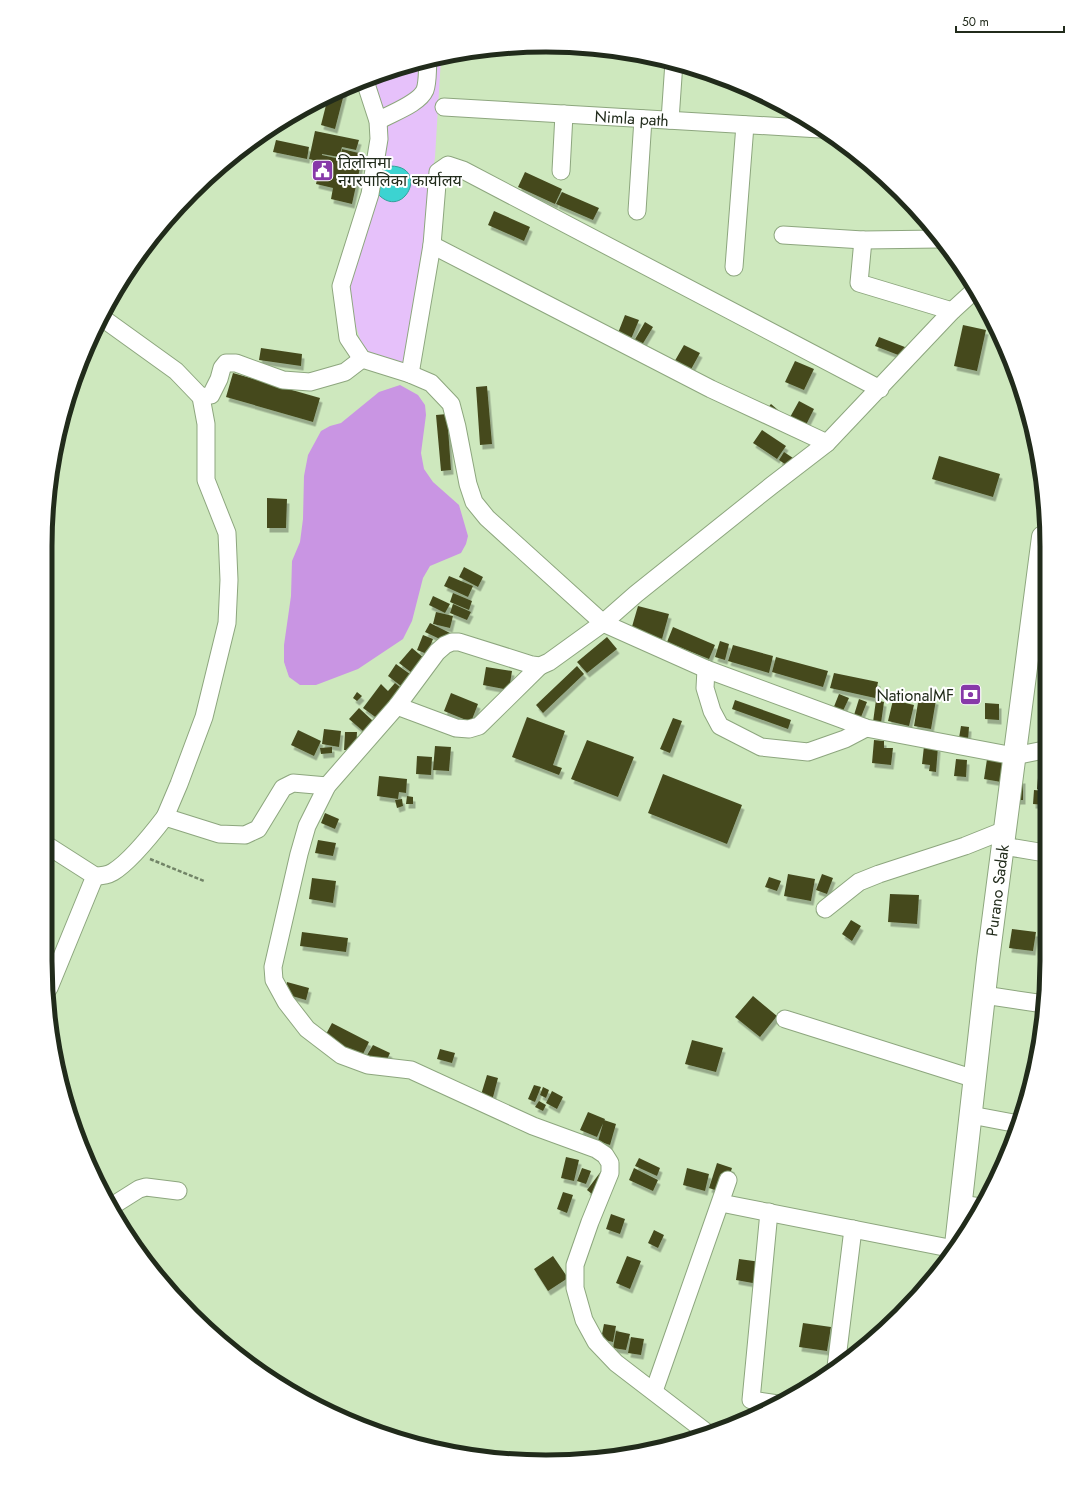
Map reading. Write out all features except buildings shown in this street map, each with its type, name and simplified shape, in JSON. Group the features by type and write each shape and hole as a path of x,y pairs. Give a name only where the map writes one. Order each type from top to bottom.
{"main road":[{"name":"Purano Sadak","path":"963,1225 970,1206 971,1115 974,1079 1040,560"}],"street":[{"path":"378,121 414,102 420,97 425,90 428,67"},
{"path":"670,120 674,69"},
{"path":"367,86 378,121 379,140 370,194 341,286 348,338 362,359 410,374 432,383 451,404 468,484 474,502 487,518 603,622 706,669 866,728 1014,756 1040,751"},
{"name":"Nimla path","path":"444,107 810,128"},
{"path":"561,171 564,114"},
{"path":"636,211 643,119"},
{"path":"734,267 746,125"},
{"path":"410,374 432,244 438,172 448,166 463,170 880,388"},
{"path":"783,236 863,240 933,239"},
{"path":"863,240 859,283 952,311"},
{"path":"432,244 711,389 827,443"},
{"path":"397,706 456,728 468,729 478,726 540,666 561,654 603,622 771,486 827,443 970,293"},
{"path":"52,848 95,876 104,875 114,872 135,853 165,817 204,717 227,623 229,580 227,533 206,480 206,424 201,397 176,371 107,321"},
{"path":"201,397 211,395 219,379 222,368 226,363 236,364 283,380 310,382 344,372 362,359"},
{"path":"540,666 532,665 459,642 452,642 445,645 437,652 397,706 327,786 308,826 293,877 274,967 274,980 286,1002 307,1030 341,1054 368,1065 411,1070 533,1126 596,1149 605,1155 610,1163 610,1173 590,1222 575,1265 575,1288 584,1320 596,1342 616,1363 703,1430"},
{"path":"706,669 705,688 712,711 720,726 761,747 808,752 845,739 866,728"},
{"path":"165,817 219,834 244,835 258,829 283,788 293,783 327,786"},
{"path":"825,909 859,882 965,846 1004,838 1040,852"},
{"path":"53,977 95,876"},
{"path":"984,995 1038,1003"},
{"path":"785,1019 974,1079"},
{"path":"971,1115 1013,1123"},
{"path":"654,1392 728,1180"},
{"path":"116,1204 146,1187 178,1191"},
{"path":"721,1203 948,1248"},
{"path":"767,1402 751,1400 769,1212"},
{"path":"837,1360 853,1229"}],"path":[{"path":"135,853 204,881"}],"shaded area":[{"path":"441,63 435,157 425,226 424,245 405,364 371,355 361,342 349,305 350,278 377,193 410,177 399,167 392,166 384,168 384,156 368,86 387,78"},
{"path":"400,385 418,395 425,405 426,415 421,453 424,469 433,482 459,505 468,536 466,544 461,553 430,566 423,578 412,621 403,639 358,669 316,685 300,685 289,677 284,662 284,645 291,596 292,561 300,542 303,519 304,476 308,455 321,431 330,426 341,423 379,392"}],"water":[{"path":"390,166 402,168 409,174 411,182 409,191 403,198 396,201 387,200 377,193 379,171"}],"place":[{"name":"तिलोत्तमा नगरपालिका कार्यालय","path":"323,171"},
{"name":"NationalMF","path":"970,695"}]}
